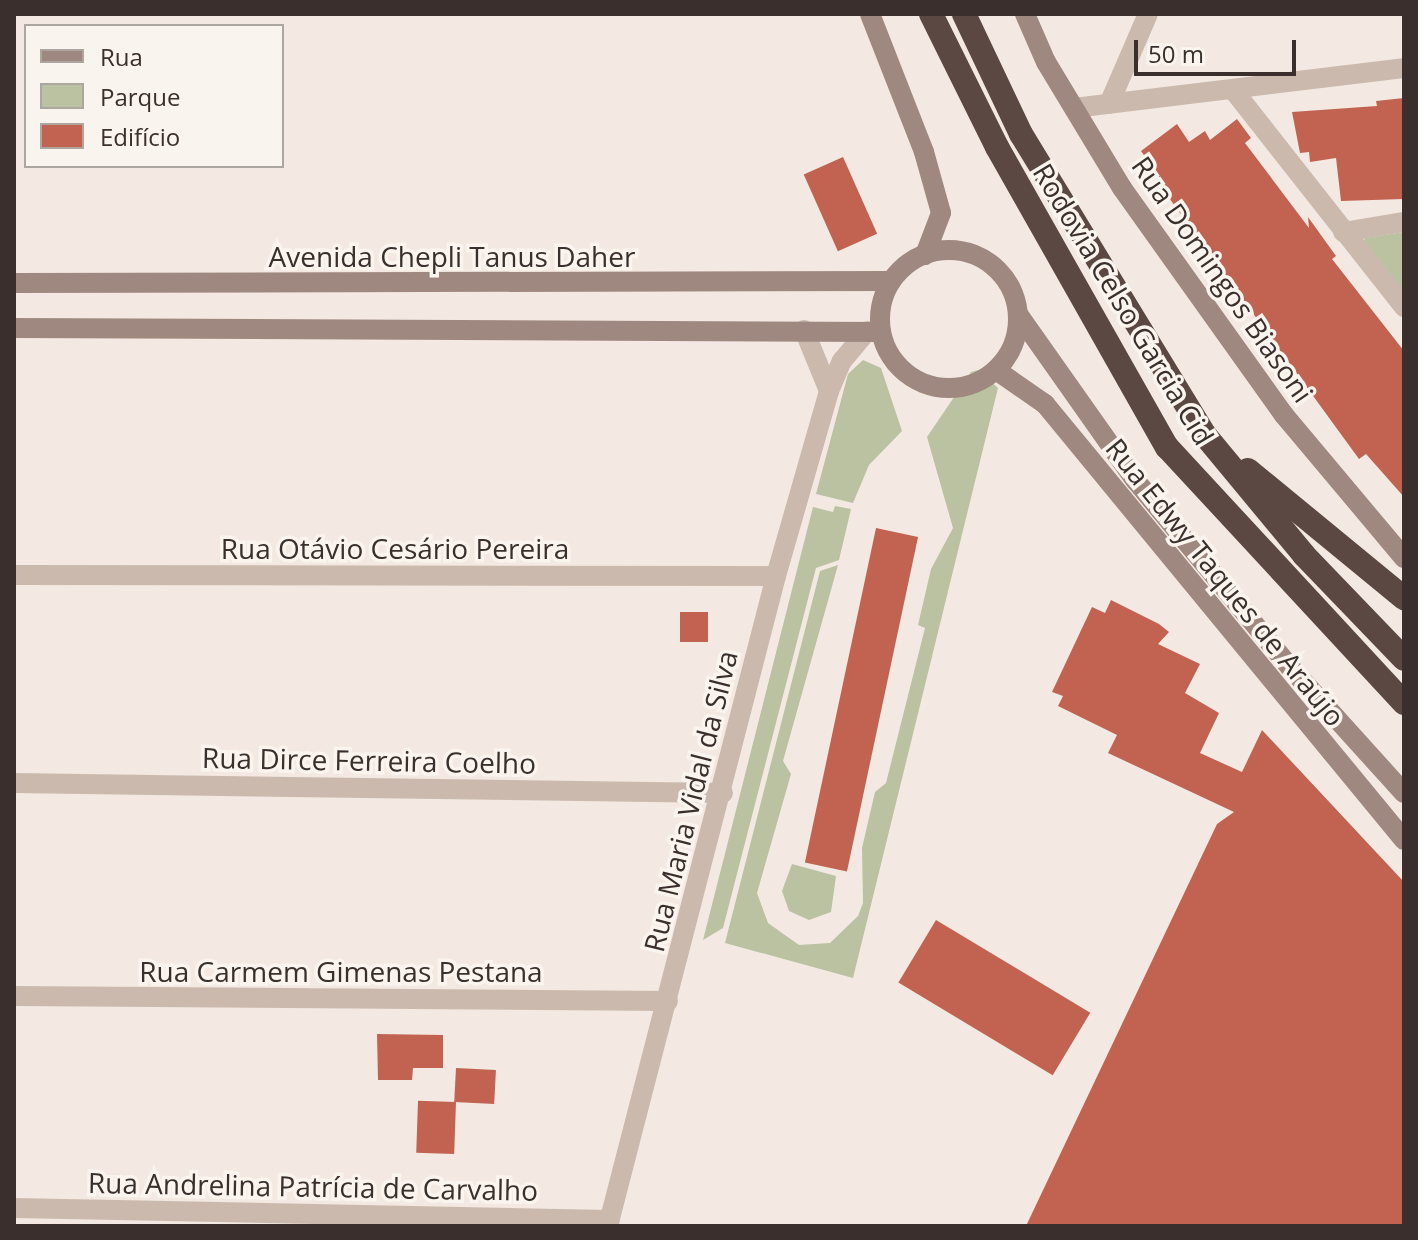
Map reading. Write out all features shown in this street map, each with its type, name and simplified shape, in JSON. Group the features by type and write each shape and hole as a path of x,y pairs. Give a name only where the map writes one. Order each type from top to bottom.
{"highway":[{"name":"Rodovia Celso Garcia Cid","path":"931,14 997,147 1167,447 1404,703"},
{"name":"Rodovia Celso Garcia Cid","path":"964,14 1028,147 1204,434 1304,555 1404,659"},
{"path":"1204,434 1404,598"}],"main road":[{"path":"870,14 941,213 925,255 891,281 874,332 897,365 935,387 957,388 996,370 1013,344 1018,314 1014,295 988,263 969,253 925,255"},
{"name":"Rua Domingos Biasoni","path":"1025,14 1074,108 1122,188 1284,415 1404,558"},
{"name":"Avenida Chepli Tanus Daher","path":"14,283 891,281"},
{"name":"Rua Edwy Taques de Araújo","path":"1018,314 1136,481 1290,667 1404,793"},
{"path":"14,328 874,332"},
{"name":"Rua Edwy Taques de Araújo","path":"996,370 1045,404 1404,840"}],"street":[{"path":"1109,104 1148,14"},
{"path":"1074,108 1404,68"},
{"path":"1234,91 1404,307"},
{"path":"1343,232 1404,222"},
{"path":"804,330 829,391"},
{"name":"Rua Maria Vidal da Silva","path":"609,1223 723,793 776,576 829,391 842,361 874,332"},
{"name":"Rua Otávio Cesário Pereira","path":"14,575 776,576"},
{"name":"Rua Dirce Ferreira Coelho","path":"14,783 723,793"},
{"name":"Rua Carmem Gimenas Pestana","path":"14,996 668,1001"},
{"name":"Rua Andrelina Patrícia de Carvalho","path":"14,1208 609,1223"}],"green space":[{"path":"1404,232 1404,299 1361,245 1365,238"},
{"path":"863,360 881,368 902,431 869,465 853,503 816,494 848,374"},
{"path":"978,370 998,388 853,978 725,943 820,571 838,565 783,761 791,774 757,893 768,923 799,945 830,943 858,916 863,903 862,848 875,792 886,783 925,628 918,625 931,569 953,528 927,437 971,372"},
{"path":"835,506 851,509 839,560 816,568 723,928 703,940 813,507 833,512"},
{"path":"792,864 836,876 831,912 809,920 789,911 782,891"}],"building":[{"path":"1404,98 1404,199 1341,201 1336,158 1310,162 1309,152 1300,153 1292,112 1377,106 1376,101"},
{"path":"1237,119 1251,138 1245,143 1309,228 1308,217 1336,256 1332,259 1404,351 1404,497 1366,454 1359,459 1156,180 1160,178 1141,151 1177,124 1189,142 1205,131 1210,140"},
{"path":"843,157 877,234 838,251 804,174"},
{"path":"876,528 918,537 847,871 805,863"},
{"path":"1111,600 1159,624 1169,632 1158,644 1200,664 1185,693 1219,713 1200,753 1242,772 1262,730 1404,882 1404,1226 1026,1226 1217,824 1234,812 1108,753 1117,735 1058,706 1063,696 1052,692 1092,607 1105,613"},
{"path":"680,612 708,612 708,642 680,642"},
{"path":"936,920 1090,1013 1053,1075 898,983"},
{"path":"377,1034 443,1035 443,1068 413,1068 412,1080 378,1080"},
{"path":"456,1068 496,1070 494,1104 454,1102"},
{"path":"418,1101 456,1102 454,1154 416,1153"}]}
